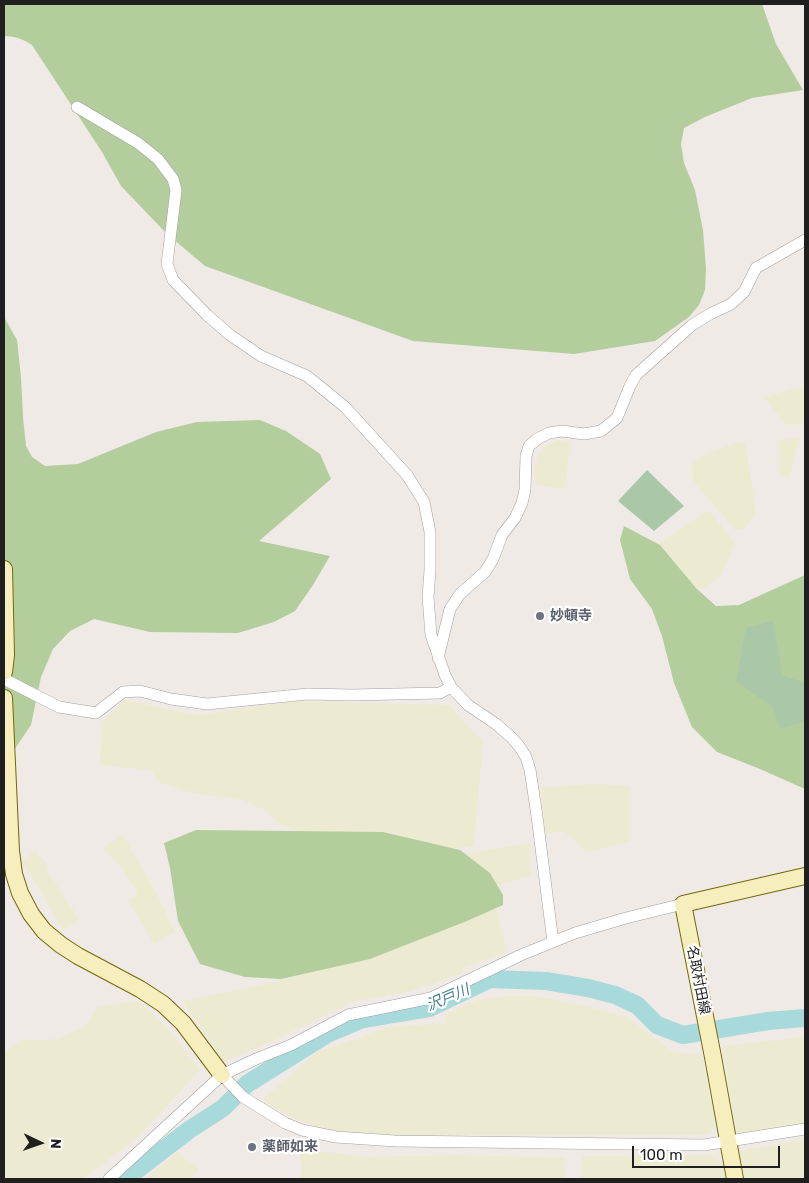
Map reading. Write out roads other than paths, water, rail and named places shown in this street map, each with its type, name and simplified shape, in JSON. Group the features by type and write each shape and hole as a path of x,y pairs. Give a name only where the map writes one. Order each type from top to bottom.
{"street":[{"path":"77,107 138,143 158,160 173,179 176,190 167,264 173,280 207,315 230,335 261,356 307,376 345,407 408,475 424,502 430,532 428,597 431,635 438,658 451,687 468,705 511,737 520,746 526,757 536,809 553,942"},
{"path":"438,658 450,609 460,594 485,572 493,559 502,535 515,518 522,503 525,490 526,456 529,446 537,439 549,433 562,431 584,434 601,431 618,418 636,375 692,325 731,304 744,292 756,268 805,240"},
{"path":"4,569 6,655 4,672"},
{"path":"4,679 59,707 96,713 123,692 140,691 171,699 207,704 308,694 440,693 451,687"},
{"path":"4,698 12,858 14,874 20,893 31,914 44,932 61,945 78,956 140,988 163,1004 183,1023 225,1079 243,1096 285,1124 302,1130 336,1137 404,1141 597,1144 704,1145 805,1129"},
{"path":"108,1179 225,1079 256,1059 291,1045 348,1015 431,998 521,955 600,925 805,876"},
{"name":"名取村田線","path":"682,904 735,1179"}],"waterway":[{"name":"沢戸川","path":"125,1179 189,1130 223,1108 247,1084 327,1034 363,1019 429,1008 490,979 546,981 615,995 637,1005 657,1025 683,1035 768,1021 805,1018"}],"place":[{"name":"妙頓寺","path":"540,616"},
{"name":"薬師如来","path":"252,1147"}]}
